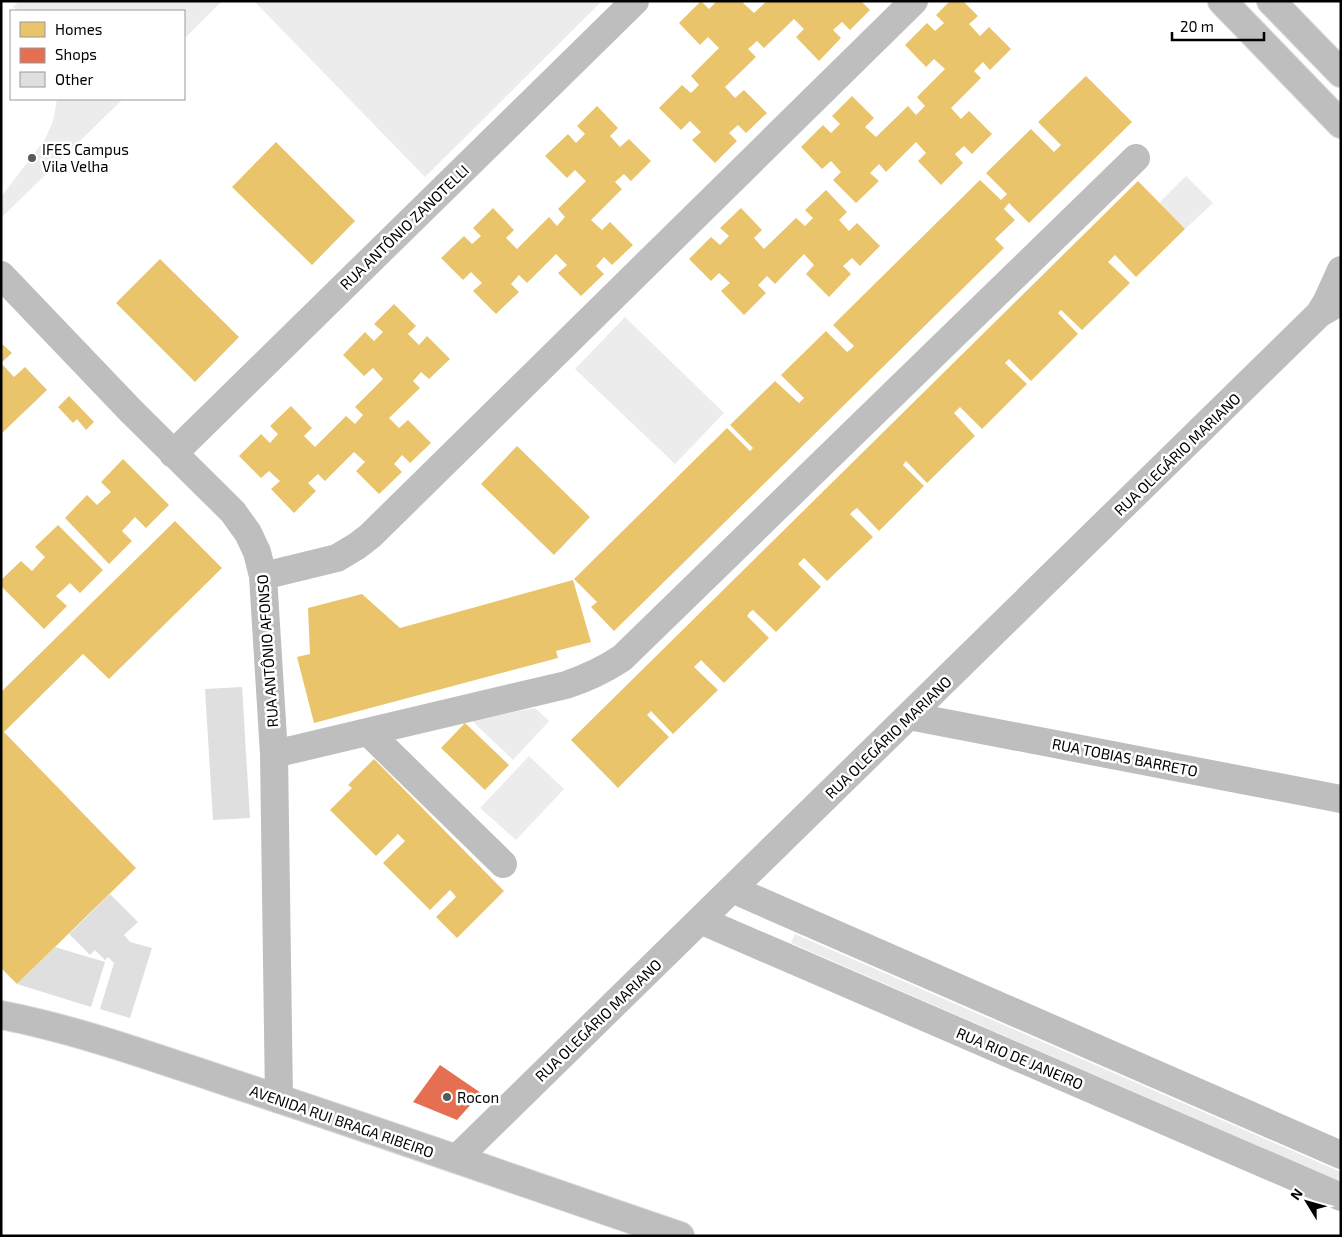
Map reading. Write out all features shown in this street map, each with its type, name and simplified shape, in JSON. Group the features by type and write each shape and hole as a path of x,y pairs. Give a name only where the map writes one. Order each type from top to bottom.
{"street":[{"name":"RUA ANTÔNIO ZANOTELLI","path":"173,454 635,1"},
{"path":"263,576 337,558 358,546 370,536 914,1"},
{"path":"1222,1 1341,124"},
{"path":"1271,1 1341,73"},
{"path":"274,754 566,685 585,679 622,658 1136,158"},
{"name":"RUA OLEGÁRIO MARIANO","path":"456,1159 1330,308 1327,301 1341,270"},
{"name":"RUA ANTÔNIO AFONSO","path":"1,275 173,454 233,512 248,533 257,552 263,576 274,754 279,1099"},
{"name":"RUA TOBIAS BARRETO","path":"910,716 1341,799"},
{"path":"368,732 503,864"},
{"path":"732,889 1341,1155"},
{"name":"RUA RIO DE JANEIRO","path":"700,920 1341,1197"},
{"name":"AVENIDA RUI BRAGA RIBEIRO","path":"1,1015 90,1037 279,1099 680,1236"}],"shaded area":[{"path":"19,1 222,1 185,38 185,10 17,10 13,7"},
{"path":"254,1 602,1 425,177"},
{"path":"57,100 122,100 1,218 1,197 45,139 53,121"},
{"path":"1186,176 1213,203 1185,229 1159,203"},
{"path":"625,317 724,413 675,464 575,369"},
{"path":"535,708 549,721 513,760 471,720"},
{"path":"529,756 564,789 516,840 480,808"},
{"path":"795,934 1341,1172 1341,1182 791,943"}],"building: Homes":[{"path":"701,1 709,9 717,1 745,1 743,3 754,13 767,1 861,1 870,10 850,30 842,22 833,30 841,38 819,61 796,37 804,29 794,19 764,48 757,41 748,49 756,57 725,87 735,98 744,90 767,113 746,133 738,125 729,133 737,141 715,163 692,140 701,132 690,121 681,130 659,108 682,85 691,93 699,85 691,76 719,48 708,37 700,45 679,23"},
{"path":"950,1 963,1 978,16 969,24 980,36 989,27 1011,49 990,70 983,62 974,71 981,78 951,108 961,119 969,111 992,134 972,154 964,146 955,154 963,163 941,185 918,161 926,153 916,142 886,172 879,164 870,173 879,181 856,203 833,180 841,172 831,161 822,169 801,147 823,125 831,133 840,124 832,116 852,96 874,118 865,127 876,137 908,106 916,115 925,106 917,97 945,69 934,59 926,67 905,45 927,23 935,31 944,23 936,15"},
{"path":"1086,76 1132,122 1029,223 1009,203 1004,209 1015,220 995,239 1004,248 614,631 591,607 597,602 574,579 727,428 750,451 753,448 730,425 775,381 799,403 804,398 781,375 826,331 847,352 851,349 854,346 833,325 980,180 1001,200 1007,194 986,173 1031,129 1054,152 1061,145 1038,122"},
{"path":"597,106 618,128 610,136 620,147 629,139 651,161 631,181 624,174 615,182 622,189 591,220 602,230 610,222 633,245 612,265 604,257 596,266 604,274 581,296 558,273 567,265 556,254 527,283 519,275 511,284 519,292 496,314 473,291 482,283 471,272 463,280 441,258 464,236 472,244 481,236 473,228 493,208 514,230 506,238 517,249 549,217 557,226 565,217 558,209 586,181 575,170 567,178 545,156 568,134 576,143 585,134 577,126"},
{"path":"276,142 355,221 312,265 232,187"},
{"path":"1138,181 1185,229 1136,277 1115,255 1108,262 1130,283 1082,330 1061,310 1058,313 1078,334 1031,381 1009,359 1005,363 1027,384 982,429 960,407 954,413 975,436 927,483 906,461 903,465 924,486 879,531 857,508 853,511 850,514 873,537 827,581 804,558 798,564 821,587 776,632 753,610 750,612 747,616 769,638 724,683 701,660 694,667 718,690 673,734 651,711 647,715 669,737 618,788 571,740"},
{"path":"826,190 847,212 839,220 849,231 857,223 880,246 860,266 852,258 843,266 851,274 829,297 806,274 814,265 804,254 775,284 767,276 758,285 766,293 744,315 721,291 730,283 719,273 711,281 689,259 711,237 720,245 729,236 720,228 741,208 762,230 754,238 764,249 796,218 805,226 813,218 805,210"},
{"path":"160,259 239,337 195,382 116,303"},
{"path":"394,304 416,326 408,334 419,345 427,336 450,359 429,379 421,372 413,381 420,388 389,418 399,428 408,420 431,443 410,463 402,455 394,464 402,472 379,494 356,471 365,462 354,452 325,481 318,474 308,483 316,491 294,513 271,489 280,481 269,471 261,478 239,456 261,434 270,443 278,434 270,426 291,406 312,428 304,436 315,447 346,416 355,424 363,415 355,407 383,379 373,368 364,376 343,355 365,332 374,341 383,332 374,324"},
{"path":"1,343 12,353 1,363"},
{"path":"1,363 14,377 25,367 47,390 1,434"},
{"path":"69,396 94,422 86,430 77,419 73,423 58,407"},
{"path":"517,446 590,517 554,555 481,484"},
{"path":"123,459 169,505 146,528 135,517 122,531 132,541 109,564 65,518 87,495 97,505 111,492 101,482"},
{"path":"175,521 222,568 109,679 83,654 4,732 136,868 17,984 1,968 1,692"},
{"path":"58,525 103,570 80,593 70,583 56,596 67,606 44,629 1,586 1,580 21,561 32,571 45,557 35,547"},
{"path":"573,580 591,642 556,651 558,658 314,723 297,657 310,654 308,608 362,594 400,628"},
{"path":"465,723 509,765 485,790 441,748"},
{"path":"374,759 504,891 457,938 436,917 456,897 453,893 450,890 430,910 383,863 405,841 398,834 376,856 330,810 352,788 348,785"}],"building: Shops":[{"name":"Rocon","path":"440,1065 481,1093 457,1120 413,1102"}],"building: Other":[{"path":"242,687 250,818 213,820 205,689"},
{"path":"110,894 138,922 124,935 130,942 152,948 130,1018 100,1009 114,963 108,957 105,960 95,950 90,955 69,934"},
{"path":"55,947 105,962 91,1007 17,984"}],"place":[{"name":"IFES Campus Vila Velha","path":"32,158"},
{"name":"Rocon","path":"447,1097"}]}
